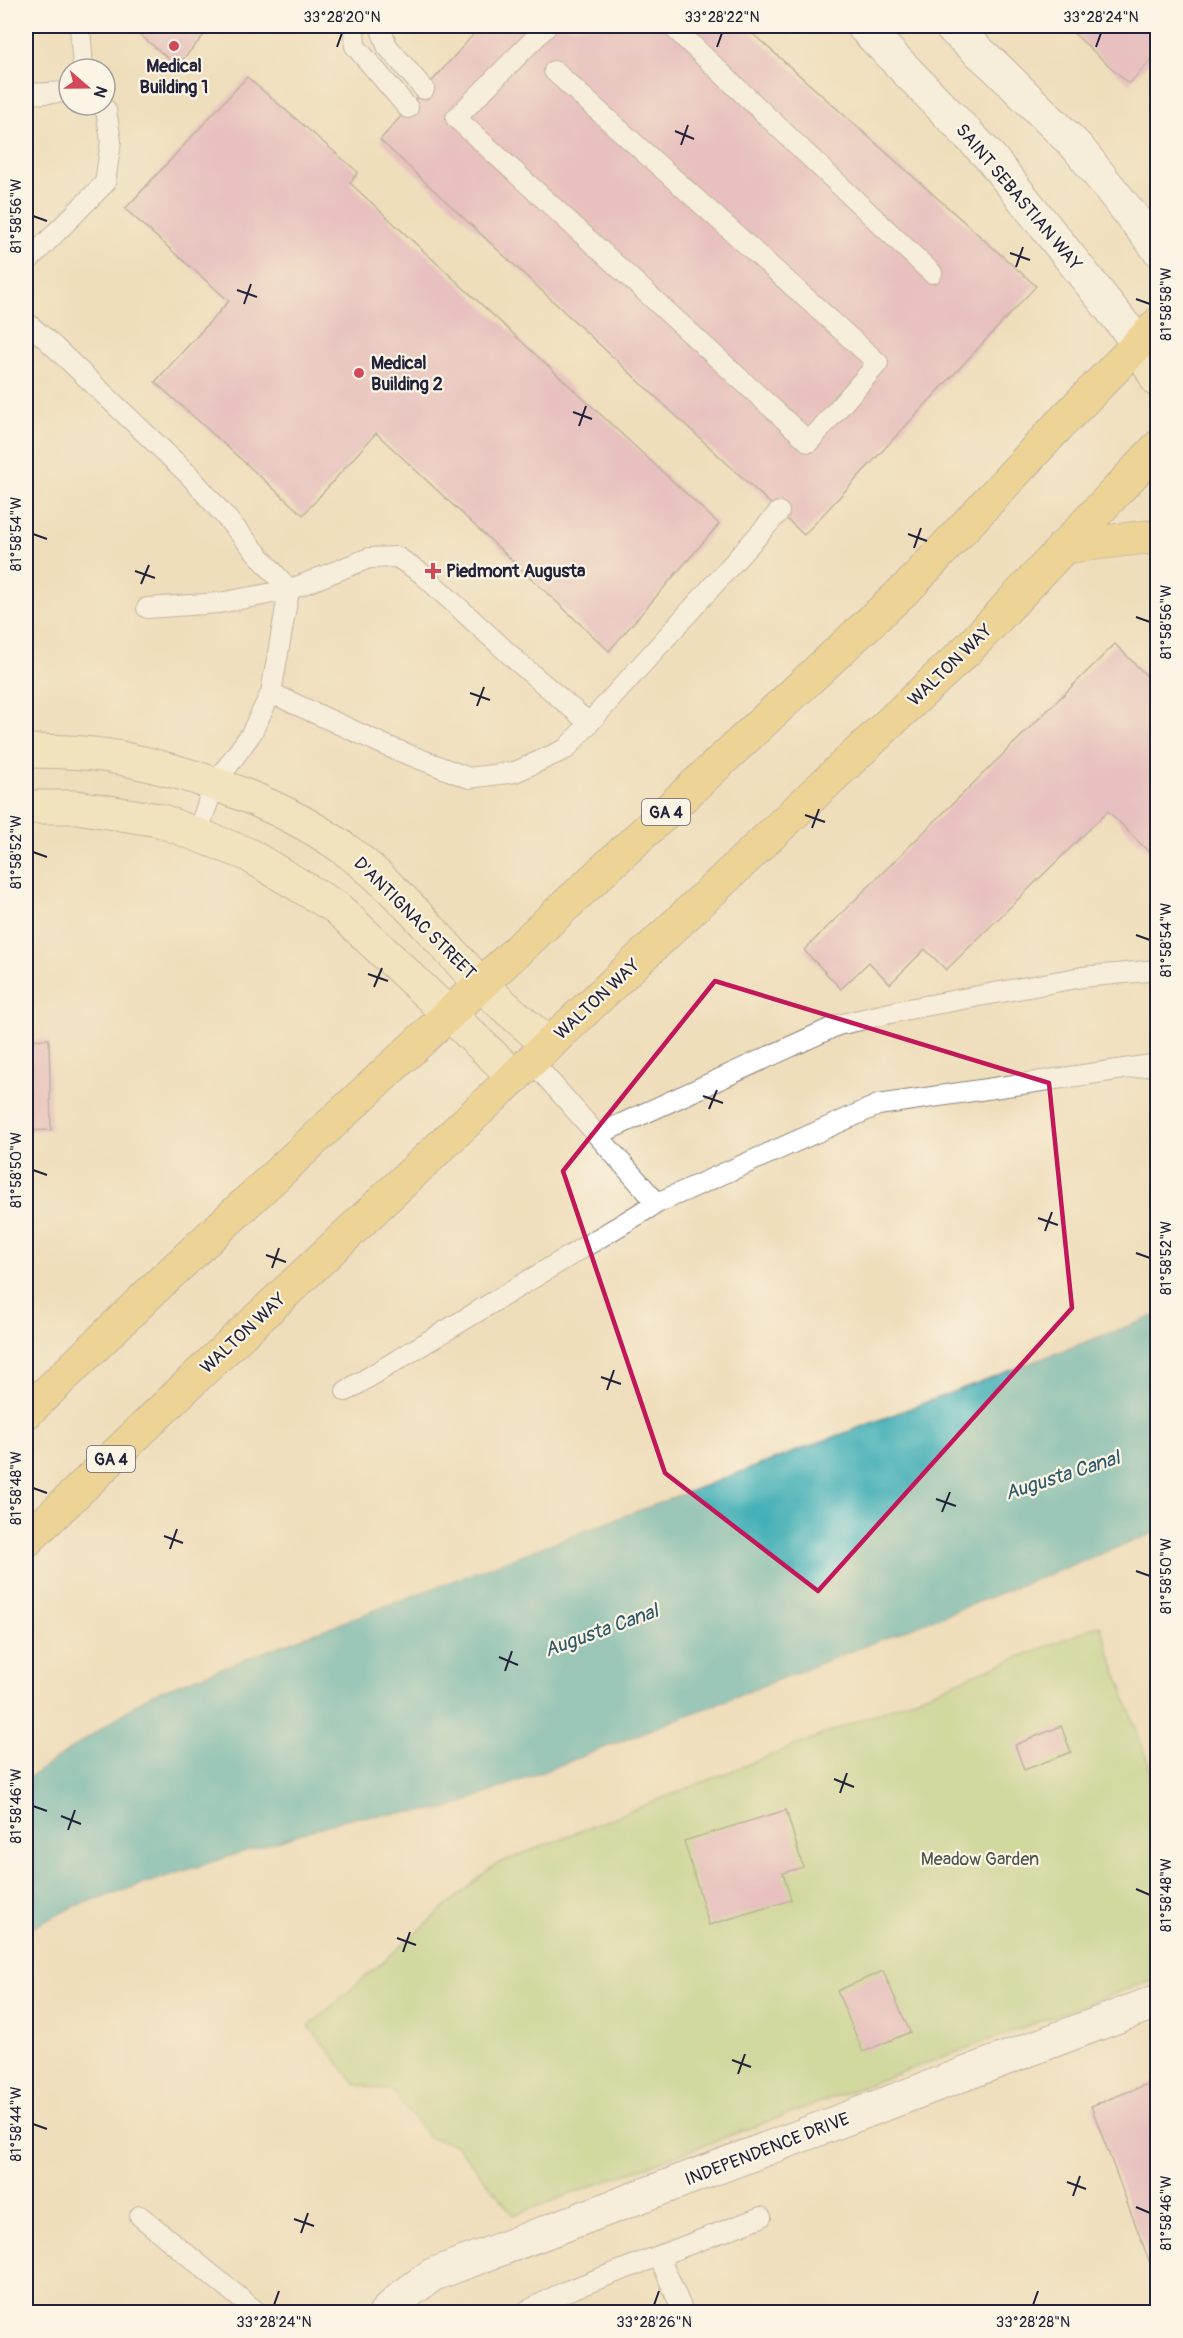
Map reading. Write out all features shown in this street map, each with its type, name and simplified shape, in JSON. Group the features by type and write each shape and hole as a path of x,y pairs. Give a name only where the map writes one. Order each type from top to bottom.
{"main road":[{"name":"GA 4","path":"26,1413 158,1285 912,584 1148,333"},
{"name":"WALTON WAY","path":"26,1541 969,648 1158,447"},
{"path":"1063,547 1146,537 1158,540"}],"street":[{"name":"SAINT SEBASTIAN WAY","path":"863,26 990,157 1148,333 1158,381"},
{"path":"950,26 996,67 1078,148 1158,249"},
{"name":"D'ANTIGNAC STREET","path":"26,751 62,751 120,758 214,785 254,800 311,827 351,854 436,935 481,984 532,1061"},
{"path":"26,807 77,807 159,820 247,854 337,908 449,1014 532,1061"},
{"name":"INDEPENDENCE DRIVE","path":"386,2313 402,2297 432,2275 1158,2001"}],"lane":[{"path":"80,26 82,57"},
{"path":"354,26 355,46 408,108"},
{"path":"380,26 387,46 424,89"},
{"path":"547,26 456,118 809,442 878,363 554,71"},
{"path":"672,26 932,273"},
{"path":"26,94 57,93"},
{"path":"26,263 105,183 111,141 107,117"},
{"path":"26,322 189,475 290,590"},
{"path":"271,693 389,747 469,777 515,772 566,749 779,512"},
{"path":"147,608 219,603 290,590 369,558 397,557 421,573 519,663 589,723"},
{"path":"197,834 214,785 251,734 271,693 290,590"},
{"path":"597,1135 837,1025 903,1010 1082,977 1158,970"},
{"path":"532,1061 657,1203"},
{"path":"346,1391 657,1203 878,1105 1158,1064"},
{"path":"140,2216 257,2313"},
{"path":"525,2313 564,2292 761,2217"},
{"path":"659,2256 683,2313"}],"highlighted area":[{"path":"715,981 1049,1083 1072,1308 818,1591 665,1473 563,1171"}],"green space":[{"name":"Meadow Garden","path":"1100,1625 1157,1789 1157,1978 514,2215 456,2145 428,2137 393,2091 357,2085 309,2026 494,1865"}],"water":[{"name":"Augusta Canal","path":"1157,1315 1157,1532 447,1809 349,1818 75,1906 26,1931 26,1780 150,1695"}],"building":[{"name":"Medical Building 1","path":"130,26 212,26 177,66"},
{"path":"481,26 744,26 1036,286 804,535 380,140"},
{"path":"1066,26 1158,26 1158,52 1129,84"},
{"name":"Medical Building 2","path":"247,77 358,172 350,183 719,524 609,651 376,433 303,515 155,382 229,301 125,209"},
{"path":"1115,644 1158,687 1158,861 1108,811 946,970 925,949 890,984 869,962 841,989 804,950"},
{"path":"49,1039 51,1130 26,1131 26,1040"},
{"path":"1061,1726 1071,1752 1024,1770 1015,1745"},
{"path":"786,1810 803,1867 783,1873 791,1900 709,1925 684,1841"},
{"path":"883,1971 910,2032 863,2052 837,1991"},
{"path":"1158,2080 1158,2282 1157,2282 1091,2106"}],"place":[{"name":"Medical Building 1","path":"174,46"},
{"name":"Medical Building 2","path":"359,373"},
{"name":"Piedmont Augusta","path":"433,571"}]}
